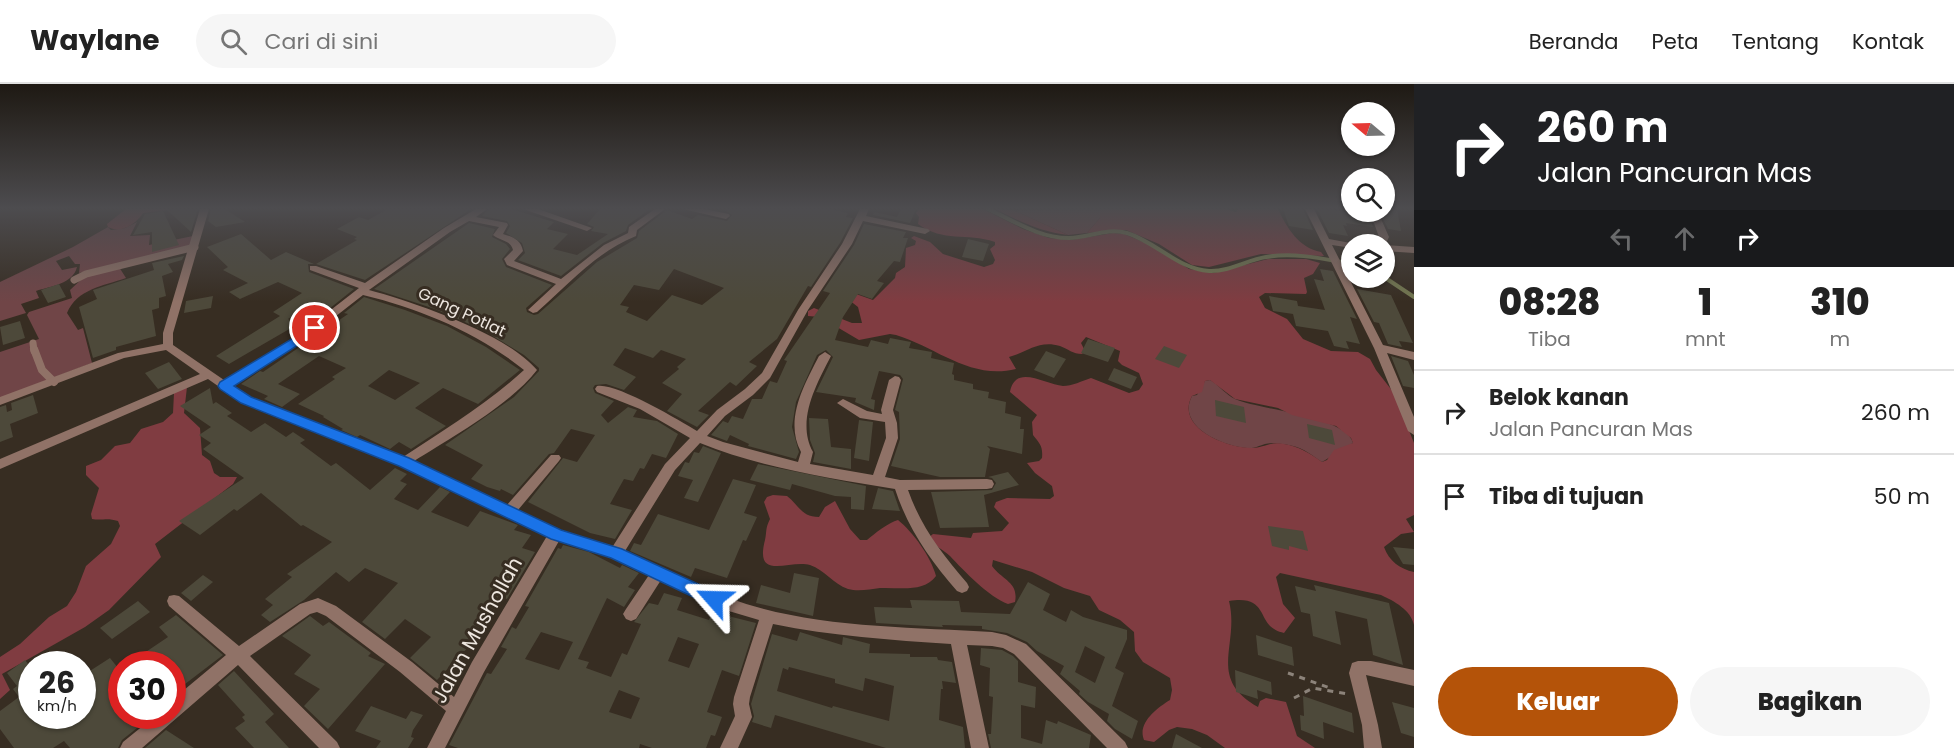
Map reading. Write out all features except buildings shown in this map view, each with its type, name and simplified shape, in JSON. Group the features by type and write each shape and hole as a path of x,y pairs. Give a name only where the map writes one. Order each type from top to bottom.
{"street":[{"path":"168,346 168,333 197,240"},
{"path":"224,386 315,328 364,289 436,240"},
{"path":"510,240 515,242 518,251 509,259 510,262 564,284"},
{"path":"533,310 588,262 618,240"},
{"path":"616,553 670,467 721,413 749,392 766,375 803,310 849,240"},
{"path":"1327,242 1341,244"},
{"path":"1327,242 1379,348 1414,431"},
{"path":"1395,249 1414,250"},
{"path":"313,268 364,289"},
{"name":"Gang Potlat","path":"364,289 487,338 531,370 476,415 404,462"},
{"path":"0,401 122,355 168,346 246,400 404,462 556,534 616,553 726,604 768,616 813,625 870,632 992,639 1006,642 1020,649 1119,748"},
{"path":"1379,348 1414,356"},
{"path":"803,468 807,452 801,445 799,430 806,398 825,356"},
{"path":"0,464 208,375"},
{"path":"878,480 891,438 887,410 895,380"},
{"path":"602,389 644,406 698,437 720,446 803,468 900,485 987,484"},
{"path":"843,403 864,415 890,419"},
{"path":"509,512 555,458"},
{"path":"900,485 909,516 927,548 962,587"},
{"name":"Jalan Mushollah","path":"436,748 515,603 556,534"},
{"path":"631,614 658,573"},
{"path":"174,601 238,655 331,748"},
{"path":"186,699 238,655 305,609 318,605 331,611 406,667 456,709"},
{"path":"729,748 744,717 742,697 768,616"},
{"path":"958,638 980,748"},
{"path":"1373,748 1357,673 1358,668 1371,668 1414,678"},
{"path":"129,748 152,729"}],"lane":[{"path":"74,280 86,274 195,247"},
{"path":"33,344 34,355 45,374 54,382"}],"path":[{"path":"1288,673 1363,699"},
{"path":"1294,698 1313,688 1338,691"}],"shaded area":[{"path":"85,240 150,240 149,245 174,240 192,240 191,246 79,273 80,264 75,264 69,256 56,261 62,270 77,267 75,273 61,284 36,291 39,298 21,304 26,313 0,321 0,282"},
{"path":"914,240 930,242 943,254 984,267 993,264 995,260 990,249 995,242 988,240 1138,240 1153,246 1189,269 1213,273 1268,259 1306,259 1320,263 1313,274 1304,278 1306,294 1265,293 1259,297 1265,308 1287,319 1303,339 1331,351 1358,352 1370,359 1394,393 1414,443 1414,515 1406,519 1414,532 1401,534 1384,547 1396,564 1414,572 1414,625 1406,610 1381,595 1280,573 1276,577 1283,604 1295,618 1284,633 1275,630 1252,602 1229,601 1231,632 1228,660 1233,684 1242,696 1258,707 1260,701 1266,698 1286,702 1297,736 1315,748 1225,748 1207,735 1192,729 1177,727 1169,730 1154,742 1144,740 1143,728 1146,722 1159,707 1170,700 1172,690 1170,678 1143,662 1135,651 1134,632 1120,620 1099,610 1090,596 1064,588 1032,572 993,560 992,566 1009,582 1016,595 1015,602 1008,604 1001,601 985,590 928,538 933,534 971,538 973,533 1002,531 1009,523 994,507 996,502 1007,498 1050,499 1054,496 1052,486 1035,473 1027,463 1039,461 1042,458 1042,451 1033,435 1032,422 1037,415 1010,392 1013,383 1018,379 1032,378 1063,386 1091,378 1129,393 1139,390 1143,384 1139,373 1118,361 1120,351 1086,337 1081,343 1085,351 1082,354 1060,346 1045,344 1009,357 1016,369 984,370 969,367 896,335 859,340 820,317 808,316 808,311 814,308 852,323 862,323 858,307 849,300 856,294 873,300 895,278 896,273 905,267 906,248 915,245","holes":["1210,380 1235,399 1278,408 1292,415 1336,426 1351,438 1353,443 1334,450 1327,460 1322,462 1304,450 1279,443 1252,448 1241,447 1206,434 1191,417 1189,407 1192,396 1202,392 1205,381"]},
{"path":"1150,240 1298,240 1313,250 1321,252 1324,256 1261,254 1209,267 1192,265"},
{"path":"119,267 126,278 84,293 71,305 67,313 78,330 83,328 92,363 0,398 0,352 39,339 27,315 29,312 72,298 70,290 85,276"},
{"path":"1210,380 1235,399 1335,426 1347,434 1353,443 1322,462 1304,450 1290,445 1271,443 1247,448 1214,439 1196,425 1190,416 1189,407 1192,396 1197,395 1205,381"},
{"path":"187,387 184,413 200,428 202,455 210,461 214,473 220,477 237,477 233,484 155,544 161,557 109,610 85,627 43,651 18,651 18,665 2,674 10,690 0,699 0,657 20,644 49,617 67,606 76,592 86,566 111,544 120,526 118,521 114,520 92,519 91,514 99,488 86,475 86,466 101,460 115,446 130,443 141,429 163,422 173,413 174,393"},
{"path":"787,496 804,513 819,517 825,507 835,501 850,529 860,540 867,540 898,520 921,545 936,576 925,585 918,587 856,590 843,587 810,565 769,565 763,553 770,519 764,502 767,497"}],"waterway":[{"path":"1144,240 1187,265 1209,271 1224,270 1259,259 1288,255 1341,262"},
{"path":"1395,284 1414,297"}],"route":[{"path":"315,328 224,386 246,400 404,462 556,534 616,553 714,599"}]}
